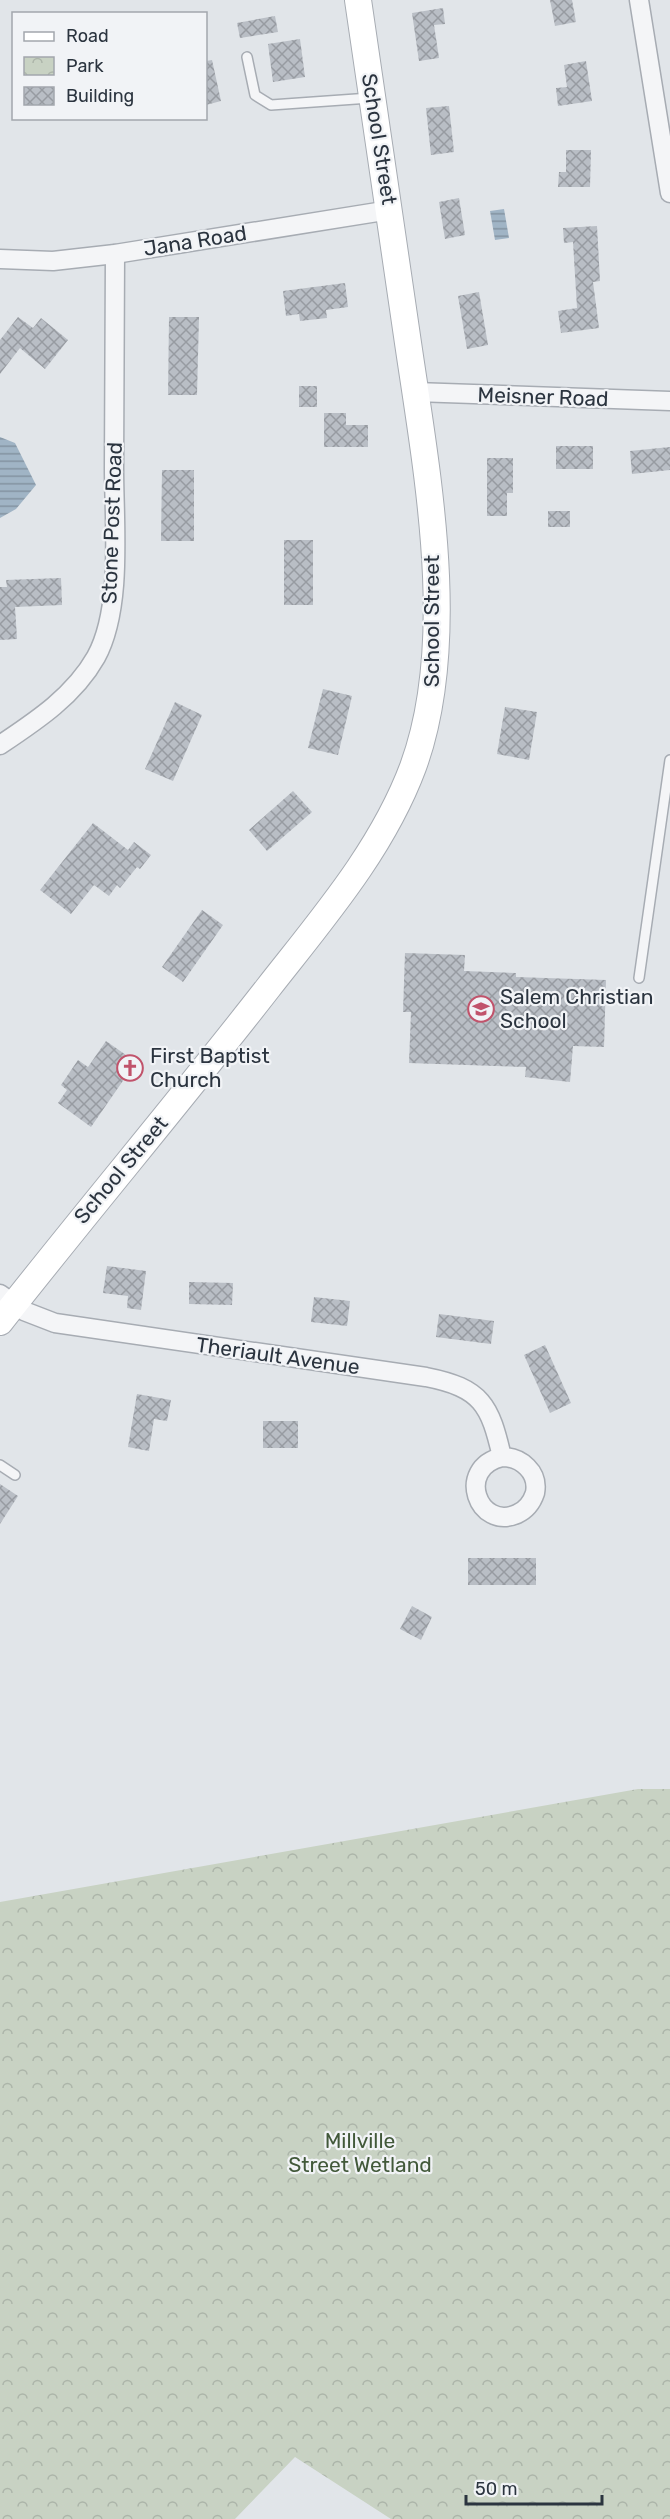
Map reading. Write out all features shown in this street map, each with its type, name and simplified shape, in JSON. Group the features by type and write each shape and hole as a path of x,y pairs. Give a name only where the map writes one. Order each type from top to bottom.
{"street":[{"name":"School Street","path":"5,1307 210,1063 356,873 400,797 425,730 435,658 432,538 390,210 358,0"},
{"path":"639,0 670,193"},
{"name":"Jana Road","path":"0,259 53,261 115,254 390,210"},
{"name":"Stone Post Road","path":"0,745 66,696 83,677 97,655 106,630 114,571 115,254"},
{"name":"Meisner Road","path":"415,392 670,401"},
{"name":"Theriault Avenue","path":"5,1307 88,1329 448,1381 466,1388 486,1406 492,1417 502,1456"}],"lane":[{"path":"247,57 255,95 271,105 373,98"},
{"path":"639,978 670,760"},
{"path":"0,1465 15,1475"}],"green space":[{"name":"Millville Street Wetland","path":"638,1789 670,1789 670,2519 391,2519 295,2457 235,2519 0,2519 0,1902"}],"water":[{"path":"504,209 509,238 495,240 490,211"},
{"path":"0,437 15,443 36,485 16,509 0,518"}],"building":[{"path":"550,0 572,0 576,22 555,26"},
{"path":"443,8 445,24 434,25 439,58 419,61 412,13"},
{"path":"275,16 278,32 240,38 237,23"},
{"path":"300,39 305,77 273,82 268,44"},
{"path":"212,60 221,101 207,105 207,61"},
{"path":"586,61 592,101 558,106 556,88 567,87 564,65"},
{"path":"449,106 454,152 431,155 426,108"},
{"path":"566,150 591,150 590,187 558,187 559,172 566,172"},
{"path":"459,198 465,235 445,239 439,202"},
{"path":"597,226 600,281 593,282 599,328 561,333 558,311 577,308 573,242 564,243 563,228"},
{"path":"345,283 348,307 326,310 327,318 300,321 299,314 286,316 283,291"},
{"path":"479,292 488,345 467,349 458,296"},
{"path":"18,317 33,328 41,318 68,340 45,369 20,348 0,374 0,340"},
{"path":"169,317 199,317 197,395 168,395"},
{"path":"299,386 317,386 317,407 299,407"},
{"path":"324,413 346,413 346,425 368,425 368,447 324,447"},
{"path":"556,446 593,446 593,469 556,469"},
{"path":"670,447 670,470 632,474 630,451"},
{"path":"487,458 513,458 513,493 507,493 507,516 487,516"},
{"path":"162,470 194,470 194,541 161,541"},
{"path":"548,511 570,511 570,527 548,527"},
{"path":"284,540 313,540 313,605 284,605"},
{"path":"61,578 62,605 15,607 17,639 0,640 0,587 7,587 6,580"},
{"path":"323,689 352,696 338,755 308,748"},
{"path":"175,702 202,715 173,781 145,769"},
{"path":"505,707 537,712 529,760 497,754"},
{"path":"293,791 312,812 267,851 249,830"},
{"path":"93,823 128,850 134,842 151,855 140,869 137,867 120,888 117,885 109,896 94,885 71,914 40,890"},
{"path":"202,910 223,925 183,982 162,967"},
{"path":"405,953 465,955 464,971 516,973 516,977 606,980 604,1047 573,1046 570,1082 525,1077 526,1067 409,1063 411,1012 403,1012"},
{"path":"106,1041 136,1062 91,1127 58,1103 67,1090 61,1085 78,1060 88,1067"},
{"path":"107,1266 146,1271 141,1310 127,1308 128,1296 103,1293"},
{"path":"189,1282 233,1283 232,1305 189,1304"},
{"path":"314,1297 350,1301 347,1326 311,1322"},
{"path":"439,1314 494,1321 491,1344 436,1337"},
{"path":"545,1345 571,1403 550,1413 524,1355"},
{"path":"137,1394 171,1400 167,1421 154,1419 149,1451 128,1447"},
{"path":"263,1421 298,1421 298,1448 263,1448"},
{"path":"0,1484 18,1496 0,1524"},
{"path":"468,1558 536,1558 536,1585 468,1585"},
{"path":"412,1606 432,1617 421,1640 400,1629"}],"place":[{"name":"Salem Christian School","path":"481,1009"},
{"name":"First Baptist Church","path":"130,1068"}]}
